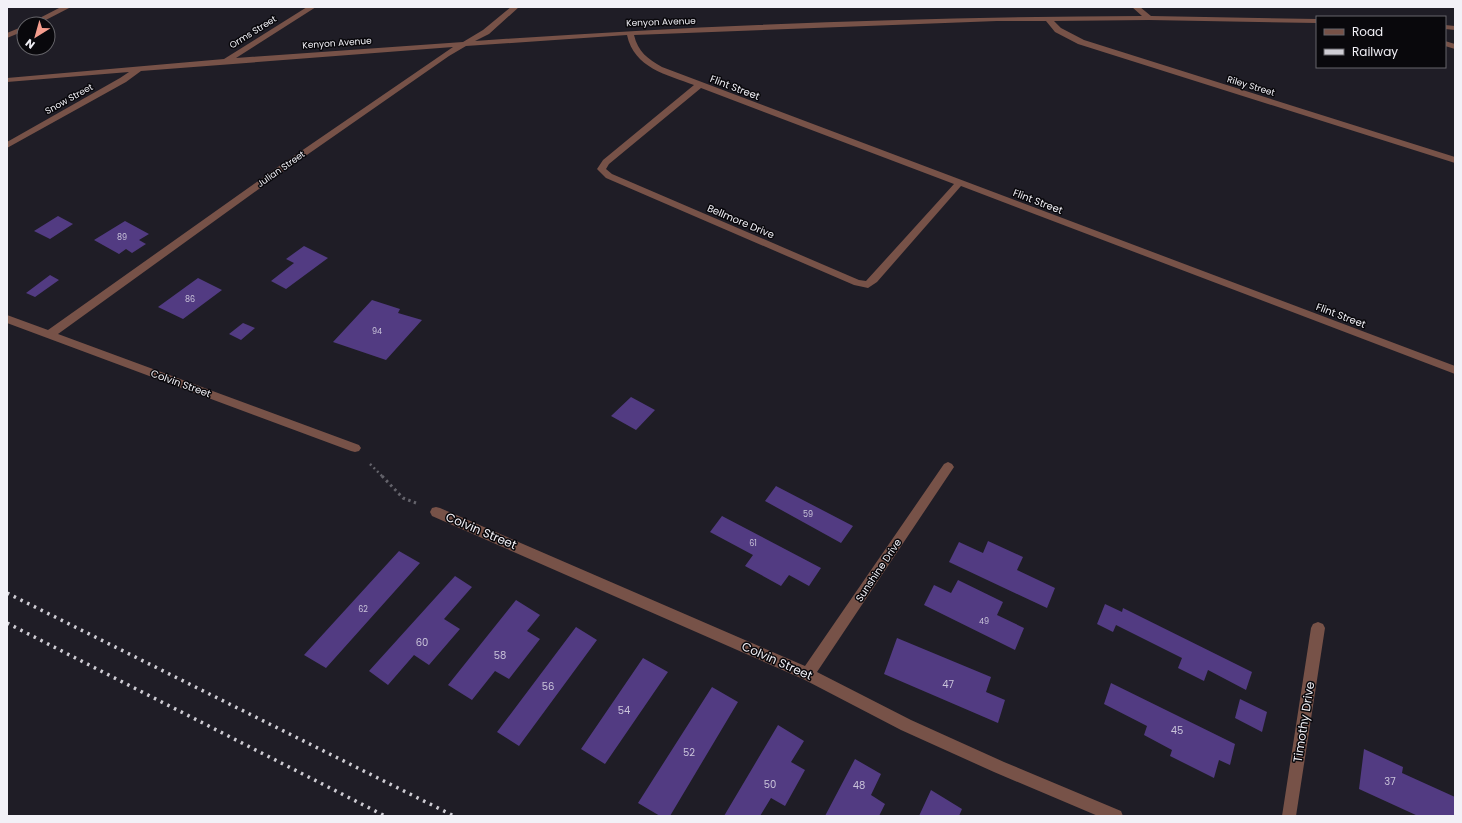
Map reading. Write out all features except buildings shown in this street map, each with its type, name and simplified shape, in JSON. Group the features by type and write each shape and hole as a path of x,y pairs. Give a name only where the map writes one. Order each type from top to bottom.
{"street":[{"path":"48,16 67,7"},
{"name":"Orms Street","path":"226,61 312,7"},
{"name":"Julian Street","path":"49,335 278,171 446,54 486,32 515,7"},
{"path":"1136,7 1149,18"},
{"name":"Kenyon Avenue","path":"7,80 226,61 630,33 1047,18 1316,21"},
{"name":"Riley Street","path":"1047,18 1058,30 1081,42 1455,160"},
{"name":"Flint Street","path":"630,33 632,45 637,54 646,62 659,69 1455,370"},
{"name":"Snow Street","path":"7,145 123,80 139,68"},
{"name":"Bellmore Drive","path":"699,85 606,162 601,169 609,176 857,283 868,285 874,280 959,183"},
{"name":"Colvin Street","path":"7,319 355,448"},
{"name":"Sunshine Drive","path":"808,674 948,466"},
{"name":"Colvin Street","path":"436,512 808,674 906,725 999,767 1116,816"},
{"name":"Timothy Drive","path":"1289,816 1318,628"}],"path":[{"path":"355,448 403,498 436,512"}],"railway":[{"path":"7,593 454,816"},
{"path":"7,623 385,816"}]}
